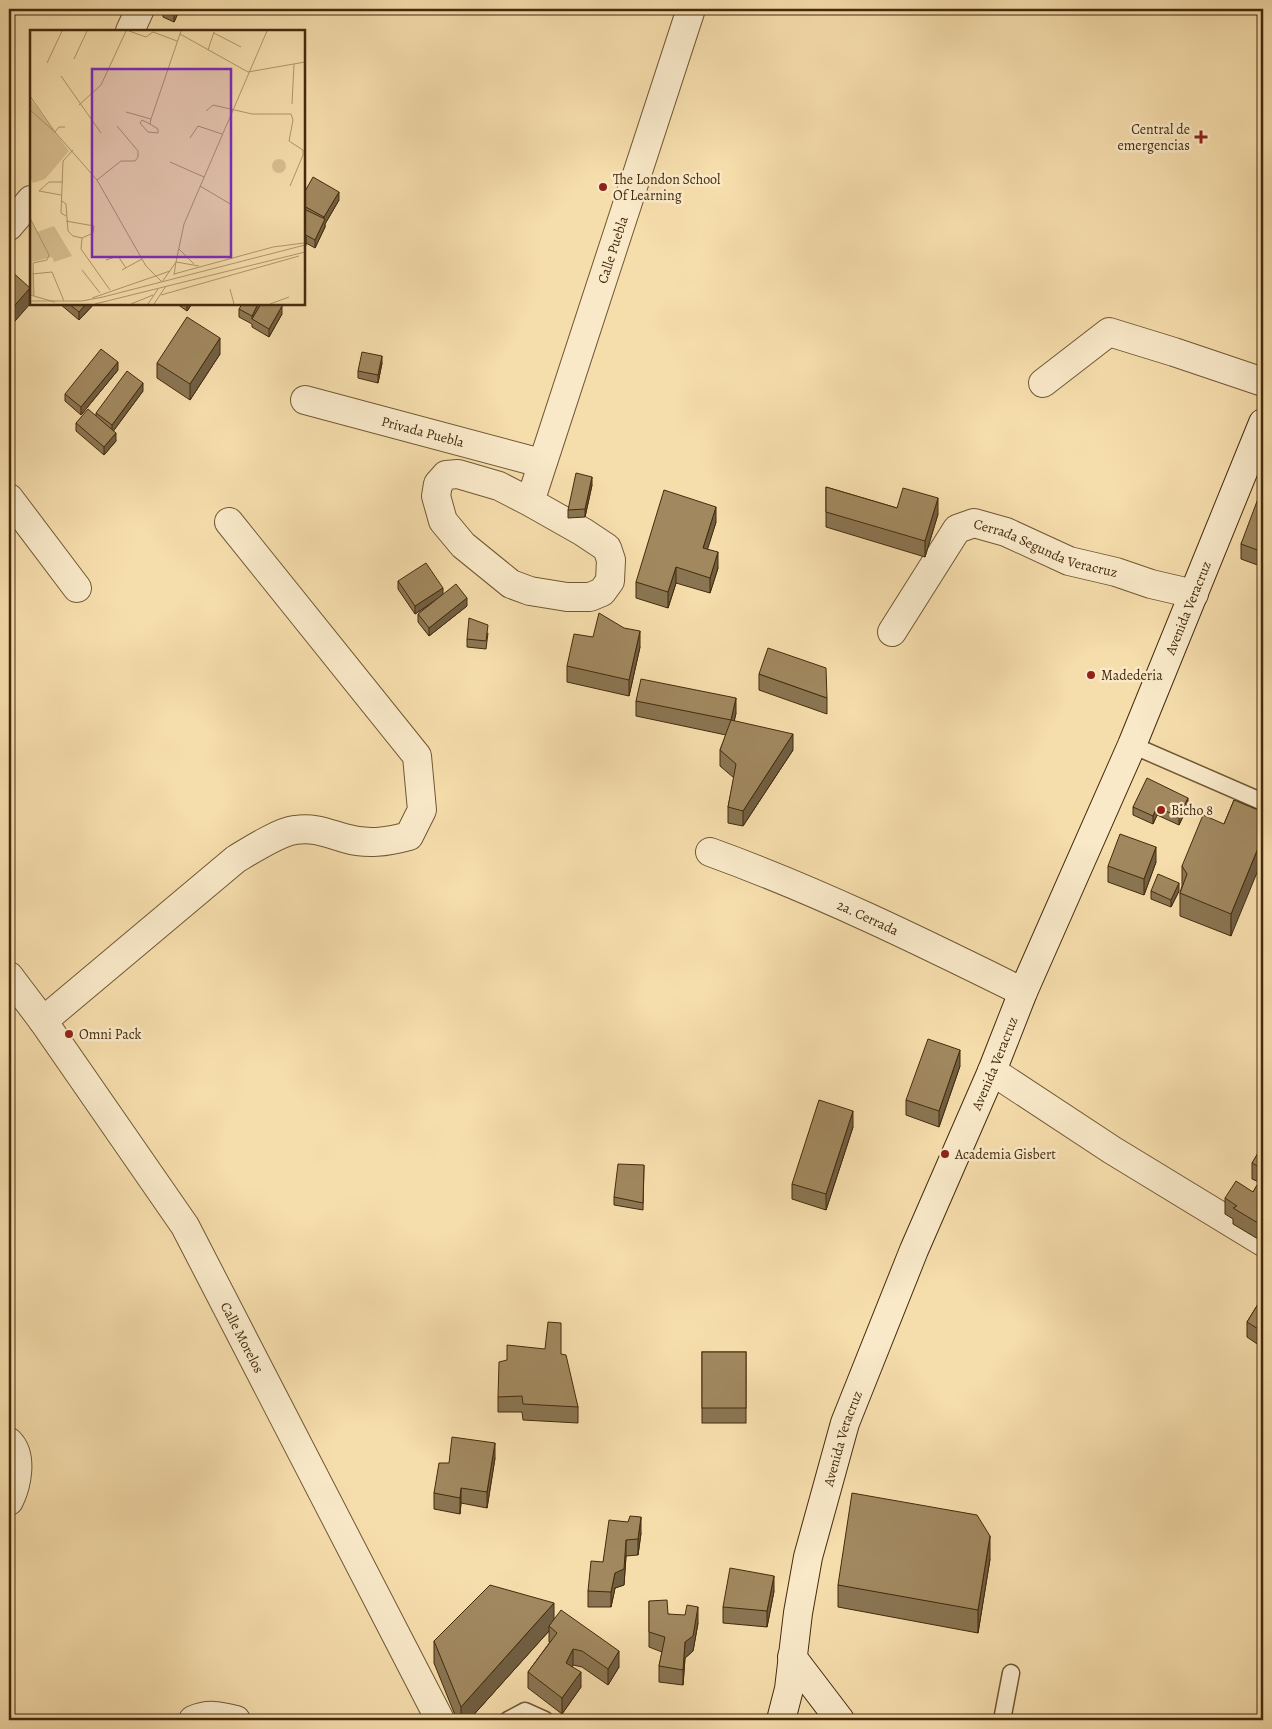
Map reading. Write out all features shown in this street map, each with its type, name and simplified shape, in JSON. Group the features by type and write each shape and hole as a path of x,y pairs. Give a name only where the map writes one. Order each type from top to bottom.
{"street":[{"path":"130,30 140,9"},
{"name":"Calle Puebla","path":"530,502 541,463 691,9"},
{"path":"9,226 30,201"},
{"path":"1043,383 1109,332 1263,382"},
{"name":"Privada Puebla","path":"305,400 541,463"},
{"name":"Avenida Veracruz","path":"781,1720 789,1688 798,1613 808,1556 846,1424 914,1250 992,1071 1023,992 1132,745 1263,424"},
{"path":"458,474 499,486 530,502 607,548 611,560 610,581 602,592 590,596 567,596 530,591 511,584 463,544 443,521 436,496 438,484 446,475 458,474"},
{"path":"9,498 77,588"},
{"path":"42,1022 236,859 264,843 295,830 321,830 345,839 369,843 387,842 409,836 422,810 417,756 229,522"},
{"name":"Cerrada Segunda Veracruz","path":"892,632 958,529 974,523 1006,532 1069,561 1194,594"},
{"name":"2a. Cerrada","path":"710,852 768,873 883,923 1023,992"},
{"name":"Calle Morelos","path":"9,976 185,1226 440,1720"},
{"path":"992,1071 1112,1150 1263,1242"},
{"path":"9,1442 14,1447 18,1464 14,1488 9,1501"},
{"path":"792,1657 840,1720"},
{"path":"193,1720 203,1715 222,1716 236,1720"}],"lane":[{"path":"1132,745 1263,802"},
{"path":"1002,1720 1010,1673"},
{"path":"508,1720 525,1711 545,1720"}],"building":[{"path":"163,9 176,9 174,14"},
{"path":"313,177 339,192 324,217 305,207 305,191"},
{"path":"305,209 325,219 315,240 305,235"},
{"path":"9,269 30,288 9,312"},
{"path":"70,305 85,305 79,312"},
{"path":"241,305 258,305 252,316 239,309"},
{"path":"260,305 282,306 269,329 252,319"},
{"path":"187,317 220,338 190,384 157,363"},
{"path":"101,349 118,362 81,407 65,394"},
{"path":"362,352 382,356 378,375 358,371"},
{"path":"127,371 143,383 112,425 96,413"},
{"path":"88,409 116,433 104,447 76,423"},
{"path":"576,473 592,477 585,509 568,510"},
{"path":"826,487 897,508 903,488 938,498 925,541 826,512"},
{"path":"664,490 716,507 703,548 718,552 710,578 676,567 668,592 636,582"},
{"path":"1259,496 1263,498 1263,552 1241,544"},
{"path":"426,563 443,588 415,606 398,581"},
{"path":"456,584 467,598 429,628 418,614"},
{"path":"599,613 624,628 640,631 629,680 567,666 574,634 593,637"},
{"path":"469,618 488,625 486,641 467,639"},
{"path":"768,648 826,668 827,698 759,674"},
{"path":"641,679 736,698 731,720 636,701"},
{"path":"731,720 793,734 743,811 728,807 736,764 720,750"},
{"name":"Bicho 8","path":"1147,778 1188,798 1179,817 1157,807 1153,816 1133,807"},
{"path":"1234,800 1263,812 1263,836 1231,914 1180,893 1187,874 1182,866 1203,815 1224,824"},
{"path":"1120,834 1156,847 1144,879 1108,866"},
{"path":"1158,874 1179,883 1171,900 1151,891"},
{"path":"1263,972 1263,984 1259,982"},
{"path":"928,1039 960,1050 939,1111 906,1100"},
{"path":"819,1100 853,1111 826,1194 792,1184"},
{"path":"1263,1147 1263,1169 1252,1163"},
{"path":"618,1164 644,1165 643,1203 614,1197"},
{"path":"1263,1175 1263,1226 1233,1208 1237,1206 1225,1198 1236,1181 1253,1192"},
{"path":"1263,1296 1263,1332 1247,1322"},
{"path":"548,1322 561,1323 561,1354 566,1355 578,1407 523,1404 522,1396 498,1397 499,1362 507,1360 507,1345 545,1349"},
{"path":"702,1352 746,1352 746,1408 702,1408"},
{"path":"452,1437 495,1443 487,1492 461,1488 460,1498 434,1493 439,1463 449,1463"},
{"path":"852,1493 977,1515 990,1536 978,1610 838,1585"},
{"path":"630,1516 641,1517 638,1539 626,1540 624,1569 615,1573 611,1592 588,1591 591,1561 603,1562 609,1520 628,1522"},
{"path":"730,1568 774,1576 767,1611 723,1607"},
{"path":"490,1585 554,1603 461,1707 434,1641"},
{"path":"667,1600 668,1614 685,1615 687,1605 698,1607 693,1636 685,1642 683,1670 659,1666 665,1637 649,1632 649,1601"},
{"path":"561,1610 619,1651 608,1669 582,1651 573,1649 566,1663 581,1672 562,1698 528,1672 557,1633 549,1626"},
{"path":"522,1714 532,1720 510,1720"}],"place":[{"name":"Central de emergencias","path":"1201,137"},
{"name":"The London School Of Learning","path":"603,187"},
{"name":"Madederia","path":"1091,675"},
{"name":"Bicho 8","path":"1161,810"},
{"name":"Omni Pack","path":"69,1034"},
{"name":"Academia Gisbert","path":"945,1154"}]}
